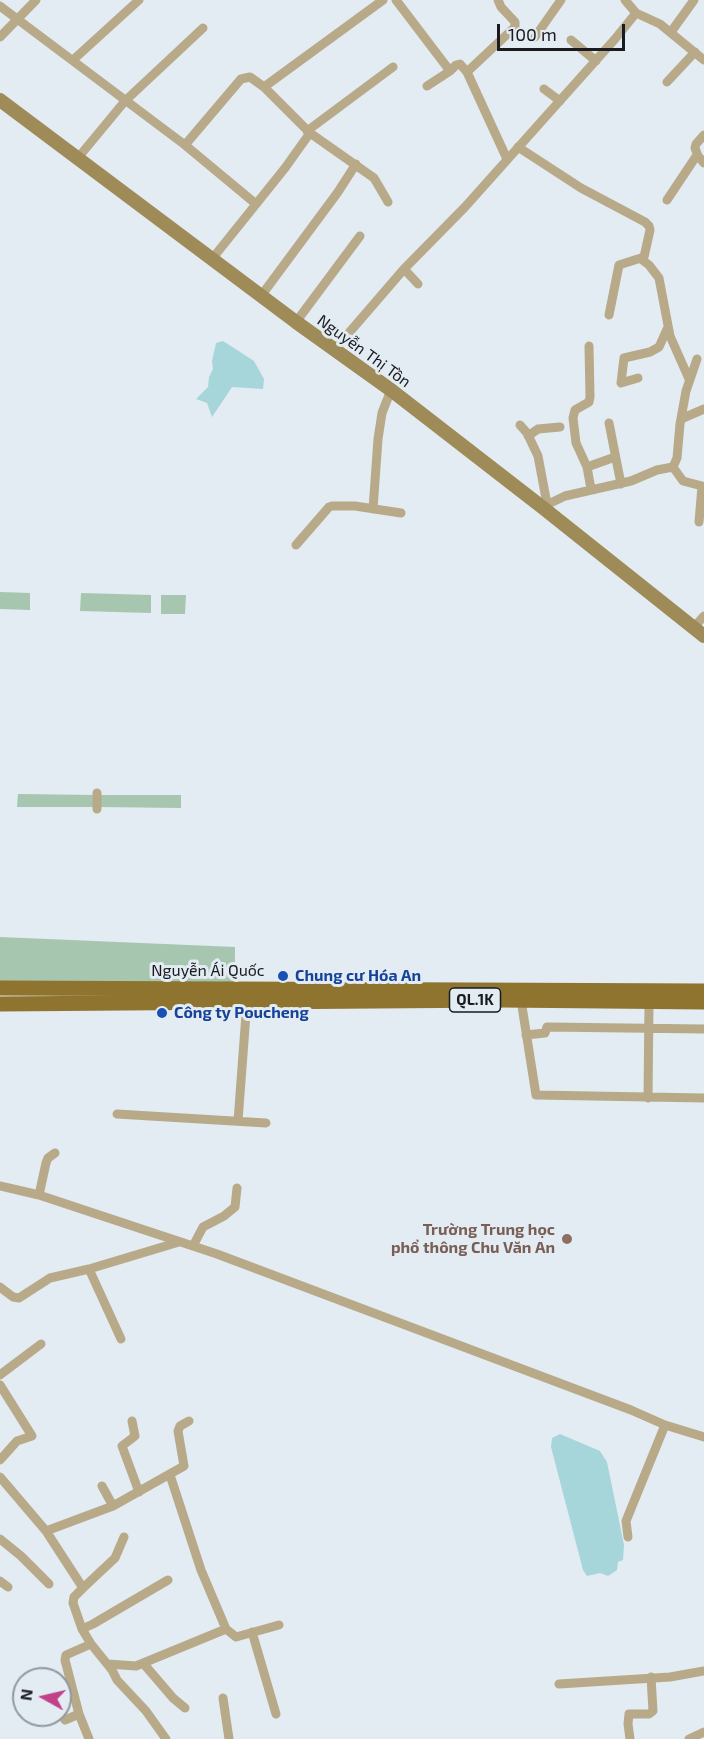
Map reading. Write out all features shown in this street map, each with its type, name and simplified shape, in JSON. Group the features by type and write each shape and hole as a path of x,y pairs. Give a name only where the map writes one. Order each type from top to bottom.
{"main road":[{"name":"Nguyễn Ái Quốc","path":"0,988 247,995 704,1002"},
{"name":"Nguyễn Ái Quốc","path":"247,995 704,991"},
{"name":"QL.1K","path":"0,1004 247,995"}],"street":[{"path":"0,37 36,0"},
{"path":"74,60 139,0"},
{"path":"264,87 383,0"},
{"path":"396,0 450,70"},
{"path":"467,72 515,27 515,22 501,8 498,0"},
{"path":"535,37 561,0"},
{"path":"625,0 636,13 660,24 704,60"},
{"path":"671,32 694,0"},
{"path":"0,6 185,145 256,204"},
{"path":"335,349 405,269 465,207 596,61 636,13"},
{"path":"77,159 124,101 203,28"},
{"path":"571,40 596,61"},
{"path":"667,82 695,52"},
{"path":"427,86 456,64 460,64 467,72 507,159"},
{"path":"212,260 285,168 309,132 393,67"},
{"path":"185,145 241,79 250,77 264,87 309,132 374,178 388,202"},
{"path":"544,89 560,101"},
{"name":"Nguyễn Thị Tồn","path":"0,100 544,505 699,632"},
{"path":"667,200 701,159 695,148 704,135"},
{"path":"518,147 581,188 645,222 650,230 644,257 619,266 609,315"},
{"path":"261,296 356,164"},
{"path":"296,322 360,236"},
{"path":"641,259 659,278 673,343 689,379"},
{"path":"405,269 418,284"},
{"path":"638,378 621,383 624,358 650,352 659,347 669,327"},
{"path":"589,346 589,402 575,410 573,418 576,443 587,467 591,489"},
{"path":"673,467 677,458 681,419 689,379 697,359"},
{"path":"373,509 380,422 392,390"},
{"path":"681,419 704,409"},
{"path":"609,423 621,484"},
{"path":"520,425 528,436 541,467 544,505 565,496 621,484 657,470 673,467"},
{"path":"528,436 538,429 560,427"},
{"path":"587,467 615,458"},
{"path":"673,467 682,481 703,486 699,522"},
{"path":"296,545 329,507 338,505 401,513"},
{"path":"699,632 704,616"},
{"path":"97,793 97,809"},
{"path":"238,1121 247,995"},
{"path":"521,1000 536,1095 704,1098"},
{"path":"648,1098 649,1002"},
{"path":"526,1035 545,1033 547,1027 704,1029"},
{"path":"117,1114 266,1123"},
{"path":"39,1195 46,1163 48,1158 55,1153"},
{"path":"0,1186 39,1195 193,1246 631,1410 665,1425 704,1437"},
{"path":"193,1246 204,1227 235,1207 237,1188"},
{"path":"153,1232 158,1248"},
{"path":"0,1287 13,1297 19,1298 50,1278 89,1269 179,1242"},
{"path":"89,1269 121,1339"},
{"path":"0,1375 41,1344"},
{"path":"0,1385 32,1436 17,1441 0,1460"},
{"path":"132,1421 135,1436 122,1446 139,1492"},
{"path":"46,1531 113,1506 184,1465 178,1435 180,1426 189,1421"},
{"path":"628,1537 626,1521 665,1425"},
{"path":"170,1475 201,1570 226,1629 236,1636 279,1625"},
{"path":"0,1477 46,1531 83,1587"},
{"path":"102,1486 113,1506"},
{"path":"124,1537 115,1558 83,1587 74,1597 73,1603 82,1629 91,1644 117,1680 146,1712 166,1739"},
{"path":"0,1539 49,1584"},
{"path":"82,1629 168,1580"},
{"path":"108,1665 136,1666 226,1629"},
{"path":"252,1632 276,1714"},
{"path":"89,1739 79,1714 65,1660 66,1655 91,1644"},
{"path":"143,1663 173,1698 185,1707"},
{"path":"559,1684 704,1671"},
{"path":"630,1739 629,1714 650,1714 653,1711 651,1677"},
{"path":"223,1698 229,1739"},
{"path":"72,1717 79,1714"},
{"path":"689,1739 704,1732"}],"green space":[{"path":"0,592 30,593 30,610 0,609"},
{"path":"81,593 151,595 151,613 80,611"},
{"path":"161,595 186,595 185,614 161,614"},
{"path":"18,794 94,795 94,807 17,807"},
{"path":"100,795 181,795 181,808 100,807"},
{"path":"0,937 235,947 235,984 0,982"}],"water":[{"path":"223,341 254,361 264,379 263,389 232,387 212,417 207,403 196,399 208,387 216,343"},
{"path":"560,1434 600,1451 607,1462 624,1545 623,1560 618,1562 617,1570 608,1576 600,1573 587,1576 583,1570 551,1447 552,1438"}],"place":[{"name":"Chung cư Hóa An","path":"283,976"},
{"name":"Công ty Poucheng","path":"162,1013"},
{"name":"Trường Trung học phổ thông Chu Văn An","path":"567,1239"}]}
